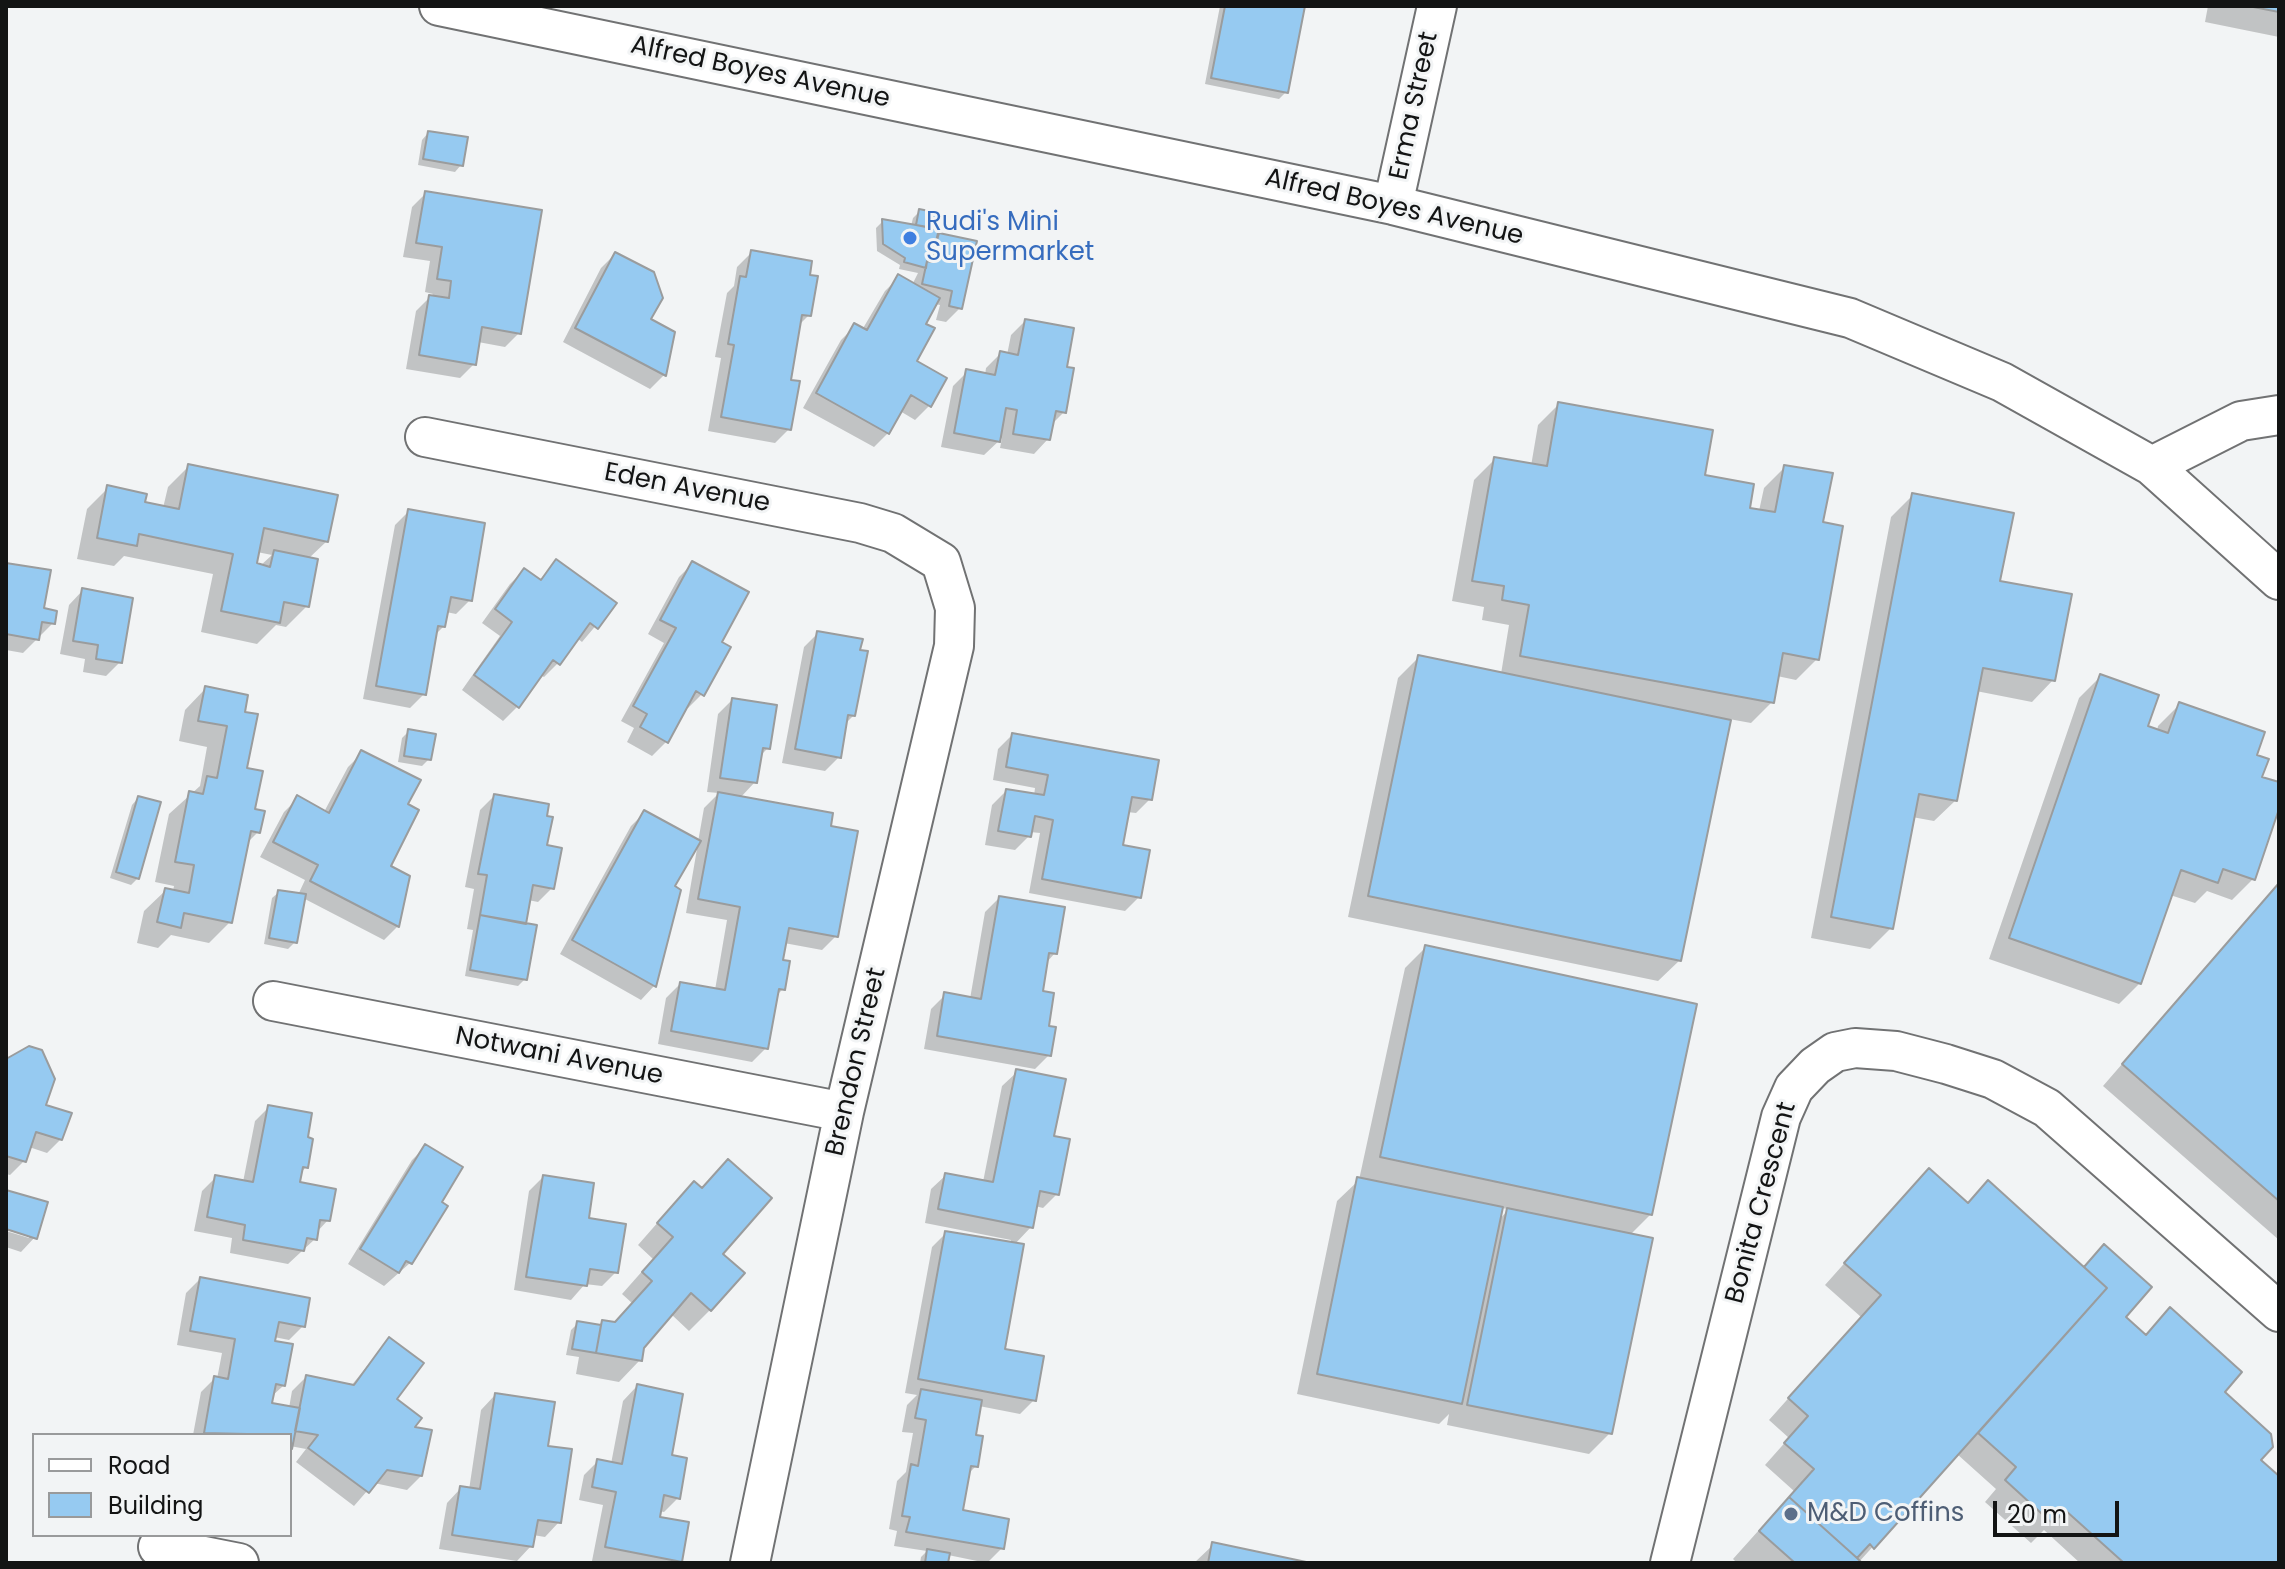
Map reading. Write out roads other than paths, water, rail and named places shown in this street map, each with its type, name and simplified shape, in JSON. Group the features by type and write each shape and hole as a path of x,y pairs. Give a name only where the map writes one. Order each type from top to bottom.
{"street":[{"name":"Alfred Boyes Avenue","path":"439,6 1393,205 1850,318 2002,382 2152,466 2279,580"},
{"name":"Erma Street","path":"1393,205 1437,6"},
{"path":"2152,466 2241,421 2279,415"},
{"name":"Eden Avenue","path":"425,437 860,523 893,533 941,562"},
{"name":"Brendon Street","path":"750,1563 844,1112 954,646 955,608 941,562"},
{"name":"Notwani Avenue","path":"273,1001 844,1112"},
{"name":"Bonita Crescent","path":"1670,1563 1781,1117 1794,1088 1815,1066 1835,1052 1855,1048 1896,1051 1946,1064 1993,1079 2047,1108 2279,1312"},
{"path":"158,1547 239,1563"}],"place":[{"name":"Rudi's Mini Supermarket","path":"910,238"},
{"name":"M&D Coffins","path":"1791,1514"}]}
